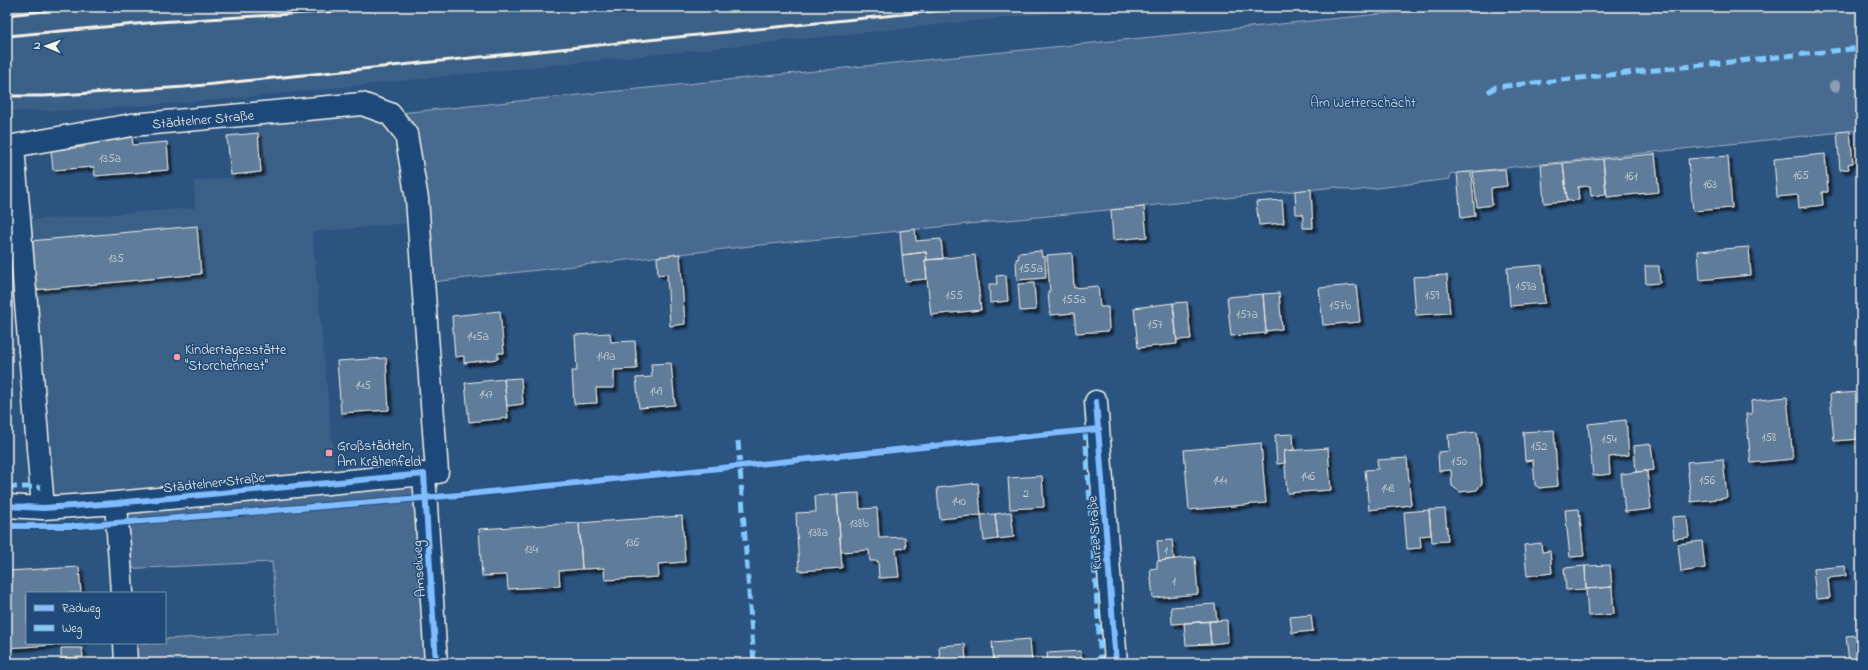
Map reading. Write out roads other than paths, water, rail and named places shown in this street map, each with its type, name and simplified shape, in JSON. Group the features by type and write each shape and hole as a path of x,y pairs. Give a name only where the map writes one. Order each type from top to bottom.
{"street":[{"name":"Städtelner Straße","path":"7,506 43,508 116,504 430,473 417,200 406,134 390,114 362,104 132,125 13,146 43,508"},
{"name":"Kurze Straße","path":"1096,402 1116,663"},
{"name":"Amselweg","path":"430,473 436,663"},
{"path":"116,504 122,592"},
{"path":"125,644 126,663"}],"railway":[{"path":"7,15 84,7"},
{"path":"7,36 158,22 402,7"},
{"path":"7,96 44,96 185,87 974,7"}],"place":[{"name":"Kindertagesstätte \"Storchennest\"","path":"177,357"},
{"name":"Großstädteln, Am Krähenfeld","path":"329,453"}],"park label":[{"name":"Am Wetterschacht","path":"1363,102"}]}
